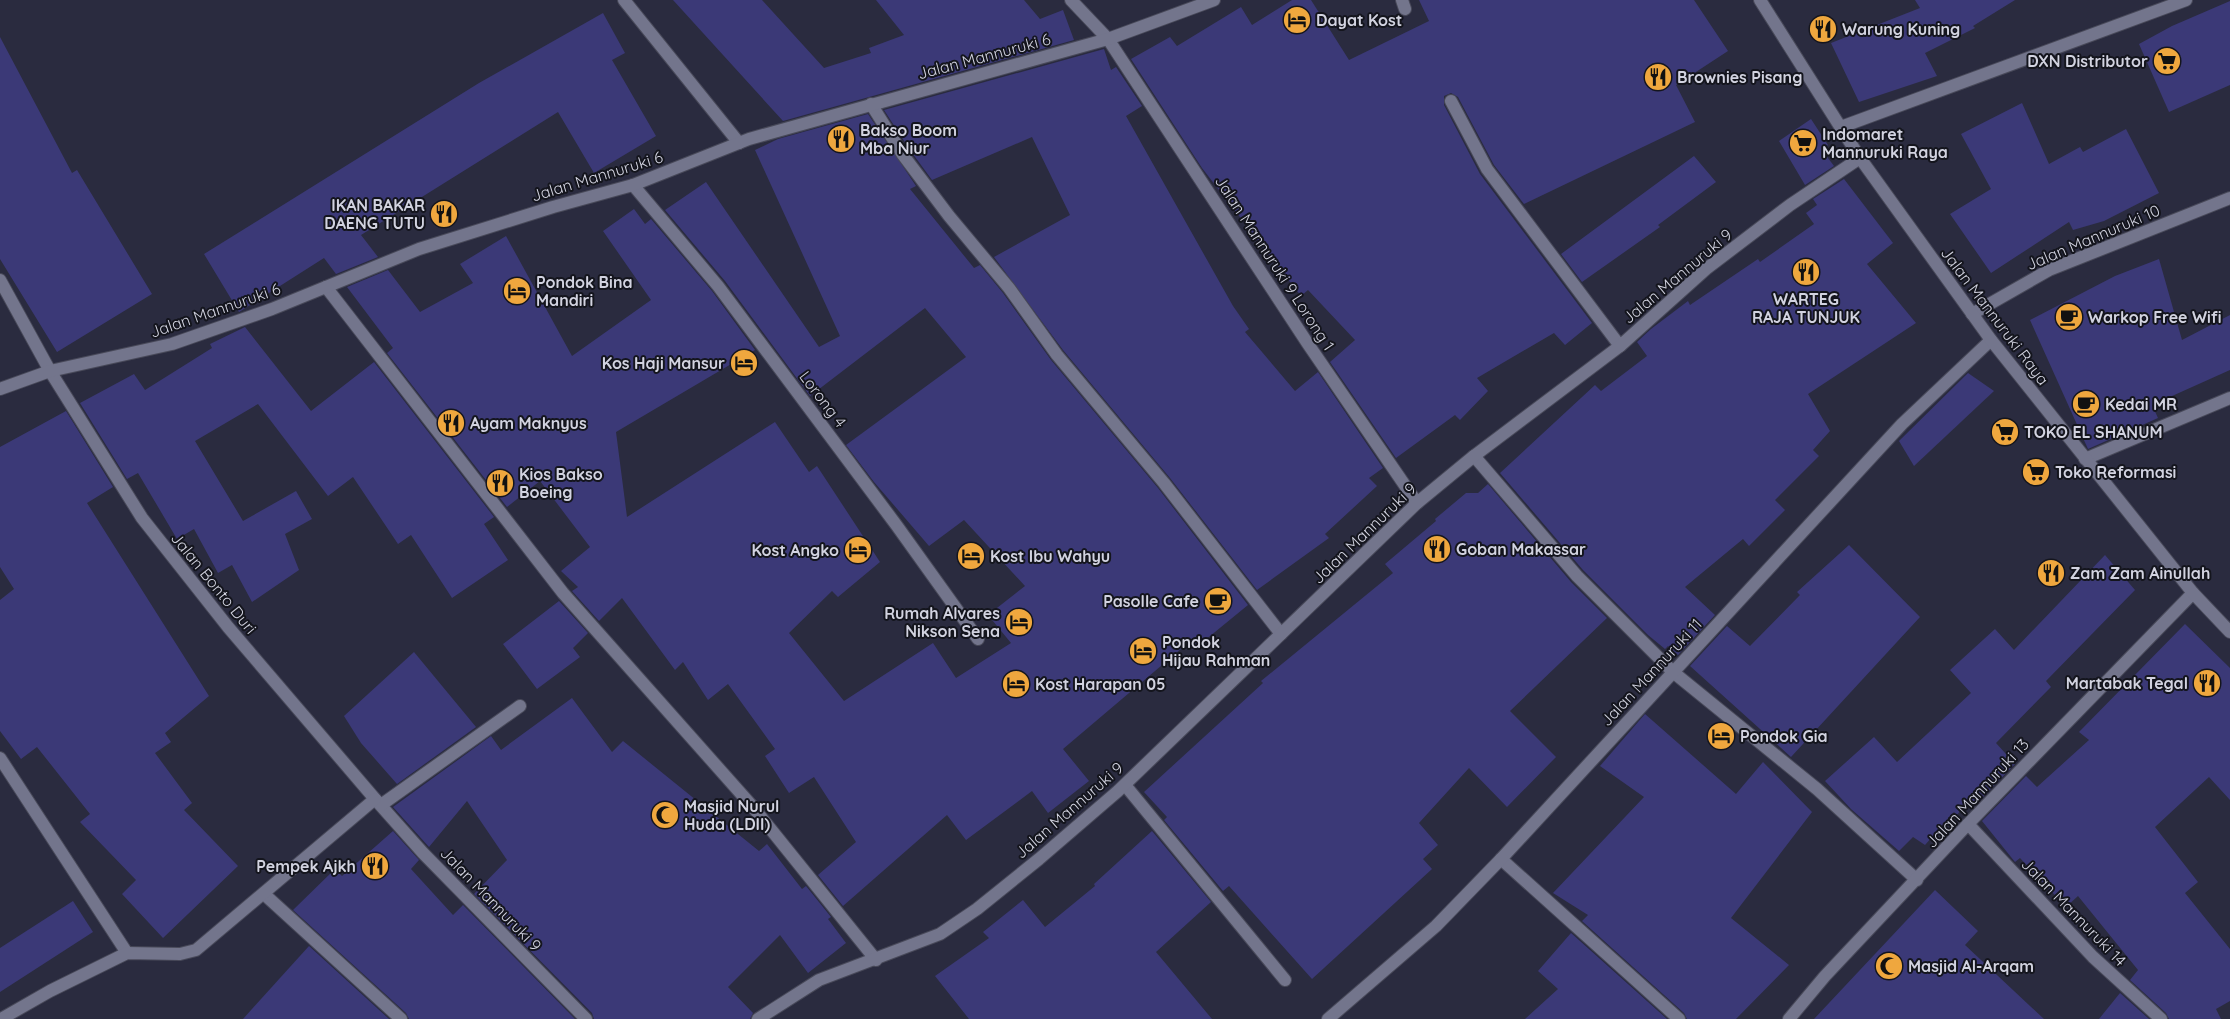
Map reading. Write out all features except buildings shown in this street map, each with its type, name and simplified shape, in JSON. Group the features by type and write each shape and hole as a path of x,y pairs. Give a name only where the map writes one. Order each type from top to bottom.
{"street":[{"path":"624,0 739,143"},
{"name":"Jalan Mannuruki 9 Lorong 1","path":"1070,0 1108,39 1308,344 1417,503"},
{"name":"Jalan Mannuruki 6","path":"0,389 50,371 172,344 326,287 419,249 553,206 633,185 739,143 871,104 1108,39 1214,0"},
{"name":"Jalan Mannuruki Raya","path":"1760,0 1860,158 1991,340 2193,593 2230,632"},
{"path":"1841,127 2186,0"},
{"path":"1451,101 1487,168 1620,346"},
{"path":"871,104 904,155 949,216 1009,288 1058,355 1164,483 1281,634"},
{"name":"Jalan Mannuruki 9","path":"876,960 940,934 977,909 1039,859 1125,785 1417,503 1474,456 1620,346 1706,269 1790,205 1860,158"},
{"name":"Lorong 4","path":"633,185 718,286 897,526 978,640"},
{"name":"Jalan Mannuruki 10","path":"1972,314 2049,270 2230,198"},
{"name":"Jalan Bonto Duri","path":"0,280 50,371 142,518 228,627 378,802"},
{"path":"326,287 563,593 752,806 876,960 819,980 758,1019"},
{"name":"Jalan Mannuruki 11","path":"1328,1019 1436,926 1501,859 1902,424 1991,340"},
{"path":"2085,459 2230,398"},
{"path":"1474,456 1577,576 1674,672 1817,789 1917,880"},
{"name":"Jalan Mannuruki 13","path":"1789,1019 1826,976 1968,824 2193,593"},
{"path":"1,1019 50,991 127,953 180,954 196,950 378,802 520,706"},
{"path":"0,758 127,953"},
{"path":"1125,785 1285,980"},
{"name":"Jalan Mannuruki 9","path":"378,802 423,853 586,1019"},
{"name":"Jalan Mannuruki 14","path":"1968,824 2093,958 2161,1019"},
{"path":"1501,859 1679,1019"},
{"path":"264,894 401,1019"}],"place":[{"name":"Dayat Kost","path":"1297,20"},
{"name":"Warung Kuning","path":"1823,29"},
{"name":"DXN Distributor","path":"2167,61"},
{"name":"Brownies Pisang","path":"1658,77"},
{"name":"Bakso Boom Mba Niur","path":"841,139"},
{"name":"Indomaret Mannuruki Raya","path":"1803,143"},
{"name":"IKAN BAKAR DAENG TUTU","path":"444,214"},
{"name":"WARTEG RAJA TUNJUK","path":"1806,272"},
{"name":"Pondok Bina Mandiri","path":"517,291"},
{"name":"Warkop Free Wifi","path":"2069,317"},
{"name":"Kos Haji Mansur","path":"744,363"},
{"name":"Kedai MR","path":"2086,404"},
{"name":"Ayam Maknyus","path":"451,423"},
{"name":"TOKO EL SHANUM","path":"2005,432"},
{"name":"Toko Reformasi","path":"2036,472"},
{"name":"Kios Bakso Boeing","path":"500,483"},
{"name":"Goban Makassar","path":"1437,549"},
{"name":"Kost Angko","path":"858,550"},
{"name":"Kost Ibu Wahyu","path":"971,556"},
{"name":"Zam Zam Ainullah","path":"2051,573"},
{"name":"Pasolle Cafe","path":"1218,601"},
{"name":"Rumah Alvares Nikson Sena","path":"1019,622"},
{"name":"Pondok Hijau Rahman","path":"1143,651"},
{"name":"Martabak Tegal","path":"2207,683"},
{"name":"Kost Harapan 05","path":"1016,684"},
{"name":"Pondok Gia","path":"1721,736"},
{"name":"Masjid Nurul Huda (LDII)","path":"665,815"},
{"name":"Pempek Ajkh","path":"375,866"},
{"name":"Masjid Al-Arqam","path":"1889,966"}]}
